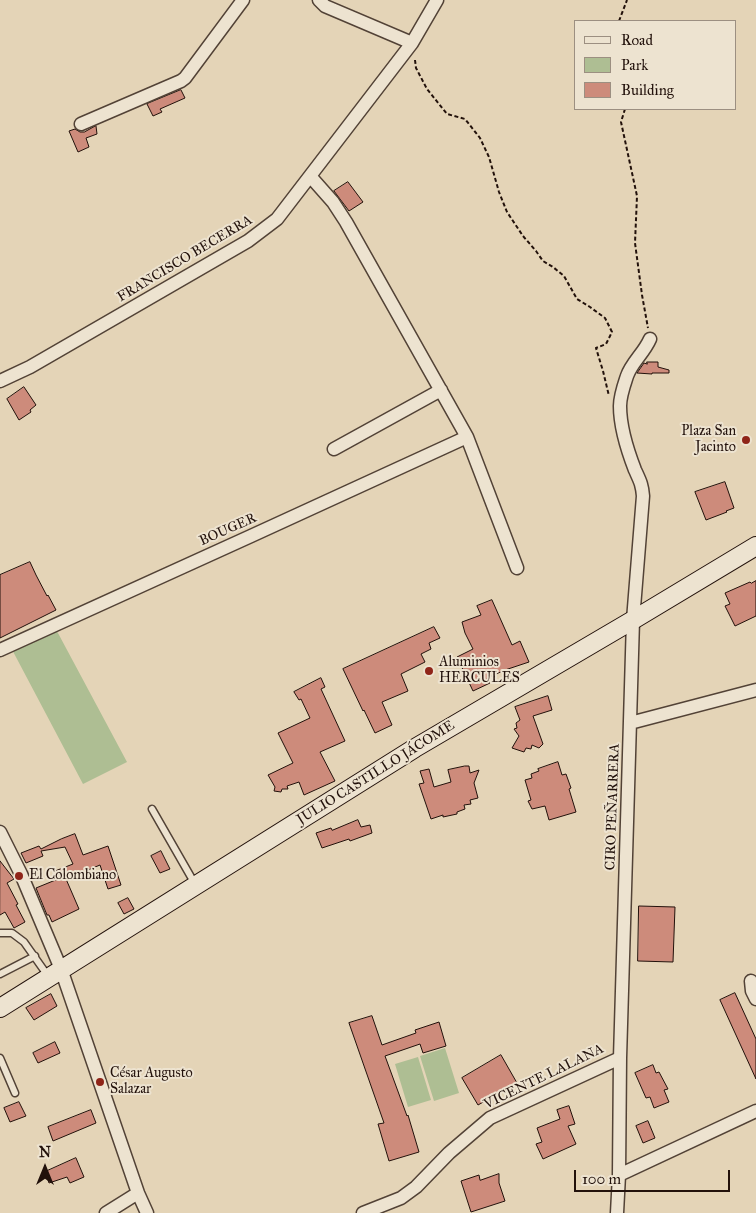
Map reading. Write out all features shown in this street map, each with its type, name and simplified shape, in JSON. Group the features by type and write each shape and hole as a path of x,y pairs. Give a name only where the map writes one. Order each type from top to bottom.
{"main road":[{"name":"JULIO CASTILLO JÁCOME","path":"0,1008 415,748 756,546"}],"street":[{"path":"81,124 181,82 243,0"},
{"path":"318,0 325,6 412,43"},
{"name":"FRANCISCO BECERRA","path":"0,381 30,368 248,241 277,219 412,43 437,0"},
{"path":"310,176 333,202 346,222 467,436 517,568"},
{"path":"620,405 628,375 650,339"},
{"path":"334,449 441,390"},
{"name":"CIRO PEÑARRERA","path":"617,1213 633,620 643,496 642,483 623,430 620,405"},
{"name":"BOUGER","path":"0,650 467,436"},
{"path":"630,723 756,690"},
{"path":"0,832 21,874 55,973 146,1213"},
{"path":"751,980 752,991 756,999"},
{"name":"VICENTE LALANA","path":"363,1213 401,1198 416,1187 449,1154 490,1118 620,1058"},
{"path":"619,1174 756,1111"},
{"path":"106,1213 138,1193"}],"lane":[{"path":"152,809 196,885"},
{"path":"0,933 12,933 24,942 35,956 55,973"},
{"path":"0,974 35,956"},
{"path":"0,1058 15,1093"}],"path":[{"path":"619,20 627,0"},
{"path":"412,43 416,68 427,89 447,114 465,119 480,138 489,157 507,212 523,236 543,261 554,267 564,276 577,299 605,318 612,332 606,344 596,348 609,397 620,405"},
{"path":"625,110 621,122 637,196 636,243 642,295 650,339"}],"green space":[{"path":"51,620 127,762 83,784 8,642"},
{"path":"445,1048 459,1093 434,1101 420,1056"},
{"path":"418,1057 431,1100 408,1107 395,1064"}],"building":[{"path":"181,90 185,98 160,109 162,112 153,116 147,104"},
{"path":"96,126 97,134 86,138 89,147 78,152 69,131 75,129 84,132"},
{"path":"348,182 363,202 349,211 334,191"},
{"path":"647,362 658,362 658,367 669,370 669,373 637,373 644,363 647,364"},
{"path":"24,387 36,405 30,410 31,412 19,420 7,399"},
{"path":"725,482 734,508 706,520 695,492"},
{"path":"30,562 56,610 0,638 0,575"},
{"path":"756,581 756,616 735,626 725,606 730,604 725,593"},
{"path":"492,600 512,645 520,641 529,662 487,678 490,683 473,691 457,657 473,649 462,622 481,615 477,606"},
{"path":"434,627 440,638 429,643 431,649 421,654 425,662 401,674 408,691 382,702 392,725 375,733 343,669"},
{"path":"321,678 325,687 321,689 345,741 320,752 335,781 304,795 299,782 287,786 288,789 282,789 281,792 274,791 275,787 268,775 293,763 278,733 310,718 301,699 299,700 294,692"},
{"path":"548,696 552,710 533,716 543,744 539,748 532,745 531,749 526,748 524,752 512,748 519,736 514,729 517,728 516,723 520,720 515,707"},
{"path":"558,762 562,775 566,774 576,812 549,820 545,806 532,809 528,801 531,800 525,780 532,778 531,774 539,771 538,769"},
{"path":"469,766 470,773 479,770 474,783 478,798 470,800 471,804 464,805 465,809 457,812 457,814 443,817 443,815 431,819 419,784 424,783 420,771 429,769 434,787 451,782 448,770"},
{"path":"358,820 361,827 370,825 372,833 322,848 316,833 331,828 332,830"},
{"path":"75,834 83,855 108,846 121,885 108,889 100,865 66,879 79,909 52,922 49,915 47,915 36,888 58,879 55,871 73,864 65,847 41,851 43,856 26,863 21,853 39,846 41,849"},
{"path":"161,851 170,869 160,873 151,856"},
{"path":"0,861 14,879 7,883 25,922 14,928 5,912 0,915"},
{"path":"128,898 134,909 124,914 118,903"},
{"path":"639,906 675,907 673,962 638,961"},
{"path":"735,993 756,1039 756,1079 720,1000"},
{"path":"51,994 57,1006 34,1020 26,1008"},
{"path":"372,1016 382,1045 416,1033 415,1030 439,1022 446,1046 423,1053 420,1044 385,1056 408,1115 419,1152 389,1161 378,1124 384,1123 349,1023"},
{"path":"55,1042 60,1053 38,1063 33,1053"},
{"path":"501,1055 517,1083 478,1105 462,1078"},
{"path":"653,1065 656,1073 659,1072 668,1089 664,1090 669,1102 654,1108 650,1097 646,1098 635,1073"},
{"path":"19,1102 26,1116 10,1122 4,1108"},
{"path":"569,1106 575,1124 568,1126 576,1144 543,1159 536,1144 542,1142 537,1128 560,1119 557,1110"},
{"path":"91,1110 96,1123 53,1141 48,1127"},
{"path":"648,1121 655,1138 643,1143 636,1126"},
{"path":"76,1158 84,1177 70,1183 67,1177 49,1183 45,1172"},
{"path":"499,1174 499,1183 505,1201 471,1212 461,1181 479,1175 480,1180"}],"place":[{"name":"Plaza San Jacinto","path":"746,440"},
{"name":"Aluminios HERCULES","path":"429,671"},
{"name":"El Colombiano","path":"19,876"},
{"name":"César Augusto Salazar","path":"100,1082"}]}
